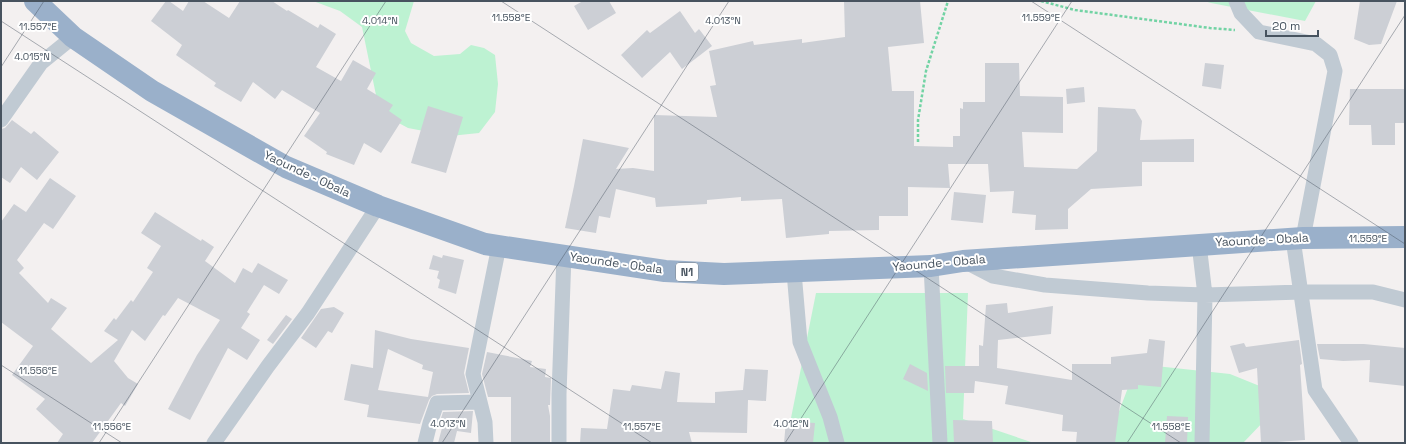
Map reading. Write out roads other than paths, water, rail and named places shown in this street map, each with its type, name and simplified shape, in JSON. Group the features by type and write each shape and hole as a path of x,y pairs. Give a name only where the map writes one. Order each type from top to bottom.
{"highway":[{"name":"Yaounde - Obala","path":"35,1 73,38 152,91 286,167 378,206 484,244 665,270 724,274 931,266 963,261 1298,238 1405,237"}],"street":[{"path":"1236,1 1241,13 1260,32 1316,44 1330,56 1334,71 1298,238 1301,292 1315,390 1351,443"},
{"path":"1,120 41,63 73,38"},
{"path":"214,443 268,366 308,313 378,206"},
{"path":"1199,244 1205,295 1202,443"},
{"path":"486,443 485,422 473,374 499,246"},
{"path":"559,443 559,394 564,255"},
{"path":"963,261 993,276 1045,285 1148,293 1205,295 1301,292 1373,292 1405,300"},
{"path":"931,266 940,443"},
{"path":"794,272 800,342 830,417 838,443"},
{"path":"425,443 437,403 480,402"}]}
